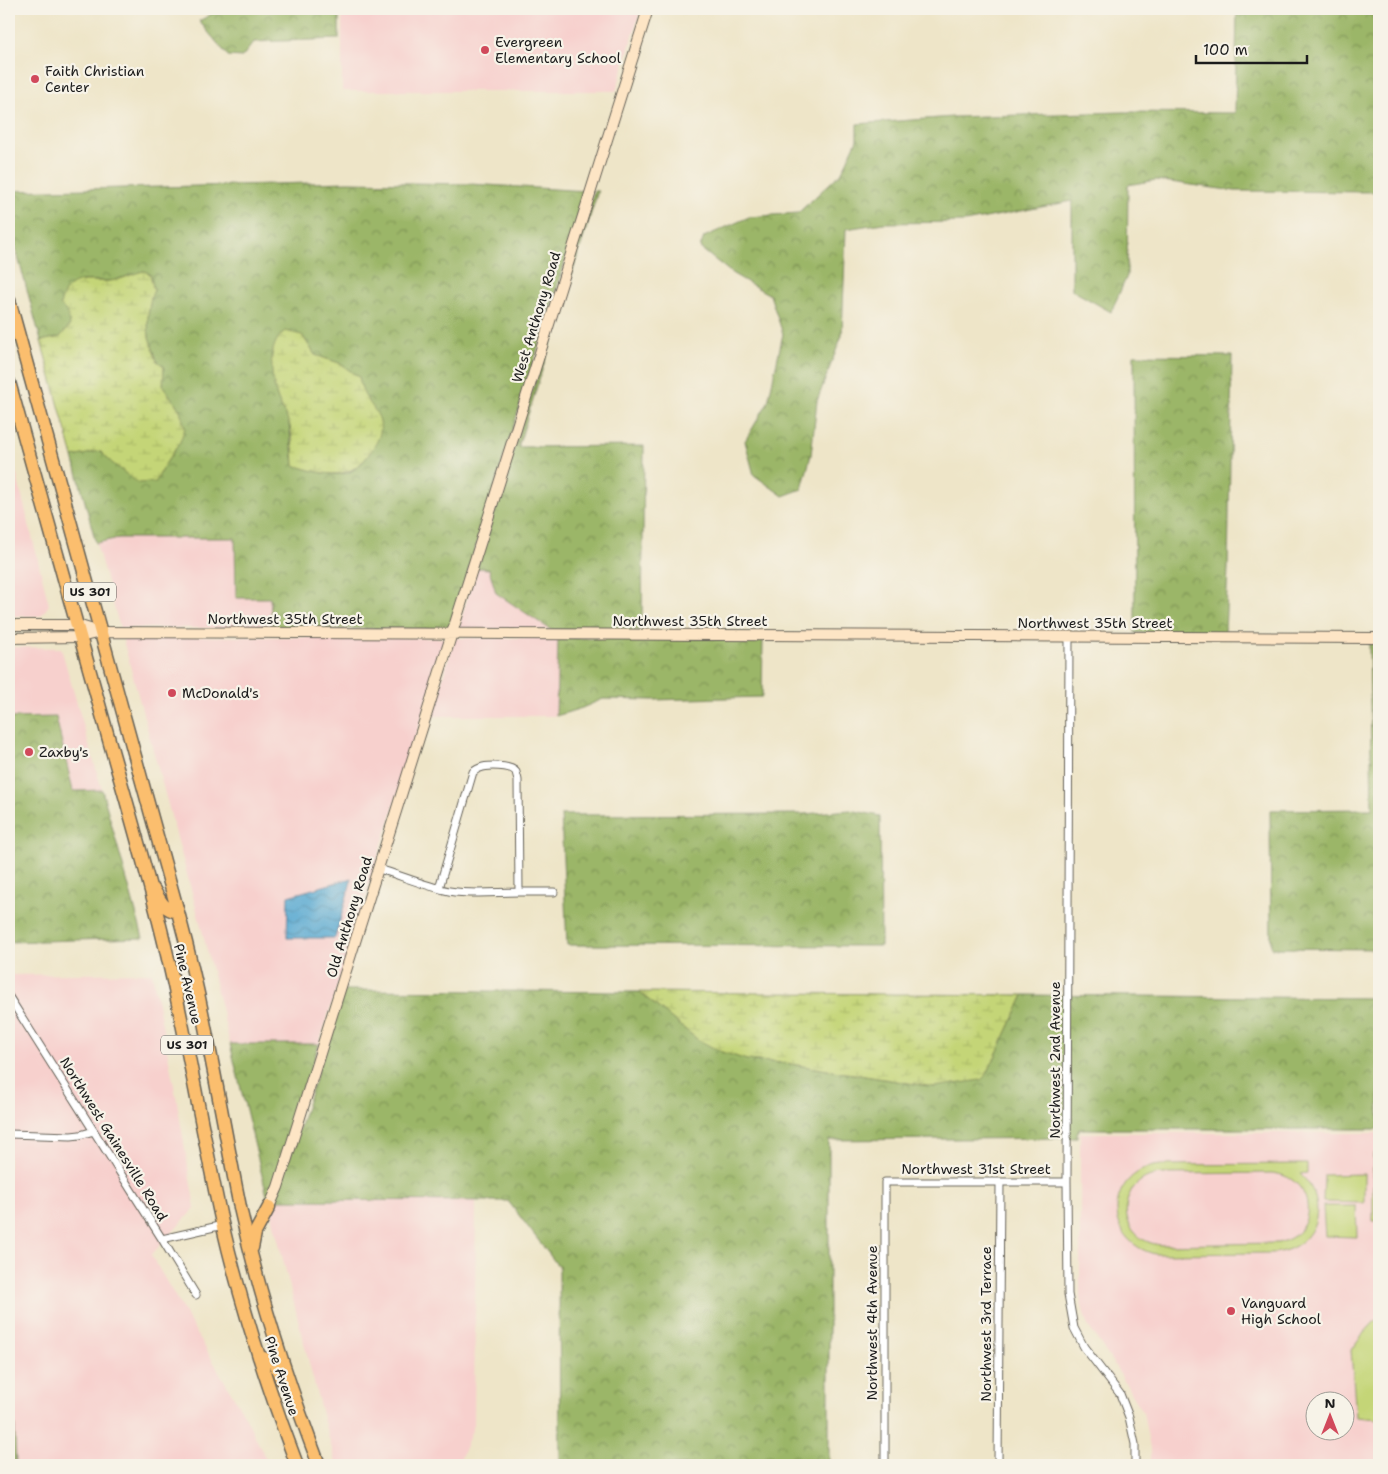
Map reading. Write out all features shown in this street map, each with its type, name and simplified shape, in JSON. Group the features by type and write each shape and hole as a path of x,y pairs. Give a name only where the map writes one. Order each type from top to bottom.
{"highway":[{"name":"US 301","path":"9,302 101,632"},
{"name":"US 301","path":"9,382 79,631"},
{"name":"Pine Avenue","path":"79,631 169,962 223,1225 237,1280 259,1357 297,1465"},
{"name":"Pine Avenue","path":"101,632 194,975 241,1213 278,1344 318,1463"},
{"path":"146,875 160,902 168,910 178,912"},
{"path":"241,1213 257,1215 269,1207"},
{"path":"252,1253 255,1233 269,1207"},
{"path":"223,1225 231,1227 241,1235 252,1253"},
{"path":"237,1280 243,1283 247,1290 260,1338 267,1346 278,1344"},
{"path":"259,1357 269,1359 276,1365 305,1447 318,1463"}],"street":[{"name":"West Anthony Road","path":"452,633 648,9"},
{"name":"Northwest 35th Street","path":"9,625 101,632 1379,638"},
{"name":"Northwest 35th Street","path":"9,638 79,631"},
{"name":"Old Anthony Road","path":"269,1207 281,1178 452,633"},
{"name":"Northwest 2nd Avenue","path":"1069,637 1068,1294 1074,1328 1084,1347 1120,1394 1129,1417 1135,1444 1135,1465"},
{"path":"439,888 473,772 485,766 506,767 512,768 516,772 518,780 519,892"},
{"path":"379,868 439,888 460,892 554,892"},
{"name":"Northwest Gainesville Road","path":"9,997 196,1295"},
{"path":"10,1134 71,1136 94,1131"},
{"name":"Northwest 31st Street","path":"885,1182 1067,1182"},
{"name":"Northwest 4th Avenue","path":"885,1182 885,1465"},
{"name":"Northwest 3rd Terrace","path":"998,1465 1000,1182"},
{"path":"162,1239 223,1225"}],"shaded area":[{"name":"Evergreen Elementary School","path":"342,9 641,9 616,91 342,91"},
{"path":"9,444 49,605 41,616 9,616"},
{"path":"119,538 236,538 236,597 270,598 272,628 120,628 96,543"},
{"path":"477,568 489,569 497,593 551,630 458,629"},
{"path":"122,636 447,638 319,1044 230,1044 200,922"},
{"path":"455,638 558,638 556,716 431,716"},
{"path":"9,647 61,648 102,790 73,791 55,717 9,718"},
{"path":"152,973 195,1208 151,1255 245,1416 269,1465 16,1465 11,1319 9,1315 9,975"},
{"name":"Vanguard High School","path":"1080,1133 1379,1133 1379,1465 1150,1465 1150,1449 1143,1412 1087,1324 1080,1298"},
{"path":"276,1200 476,1201 474,1425 458,1465 337,1465 325,1426 271,1212"}],"green space":[{"path":"219,9 339,9 339,39 254,42 242,57 228,56 199,21"},
{"path":"1237,9 1379,9 1379,192 1235,191 1156,180 1128,185 1127,276 1111,312 1072,290 1072,201 965,222 883,223 846,229 842,335 817,401 811,455 802,489 783,496 754,475 745,441 768,402 783,334 770,295 733,274 700,248 704,237 749,217 798,213 842,172 857,140 857,124 953,117 1124,112 1235,113"},
{"path":"348,182 470,184 587,191 450,629 272,628 270,598 236,598 235,538 119,538 96,543 73,457 100,450 121,470 155,482 180,442 180,410 163,386 164,366 157,361 149,337 148,315 154,290 150,274 144,271 112,281 79,281 67,312 70,325 61,337 41,341 9,224 9,191","holes":["302,335 315,355 339,363 359,377 362,391 370,405 368,456 355,469 343,474 322,473 294,465 289,424"]},
{"path":"594,191 598,191 518,447 644,446 642,630 551,630 496,593 489,569 477,568"},
{"path":"144,271 150,274 154,290 148,315 149,337 157,361 164,366 163,386 180,410 185,428 180,442 162,469 156,482 138,483 100,451 73,457 41,341 60,337 70,325 67,312 60,305 63,295 73,284 86,281 114,280"},
{"path":"285,331 302,335 315,355 339,363 359,377 363,392 379,418 380,433 378,440 364,460 347,472 328,474 294,465 290,426 277,397 272,371 275,344"},
{"path":"1134,355 1232,356 1225,633 1135,633"},
{"path":"558,638 763,639 762,697 653,700 603,699 556,716"},
{"path":"1369,643 1379,643 1379,949 1271,948 1270,810 1372,809"},
{"path":"56,717 73,791 102,790 143,938 9,942 9,718"},
{"path":"850,810 880,816 881,946 567,945 561,815 805,814"},
{"path":"344,990 639,992 697,1039 747,1060 784,1063 934,1087 987,1074 1024,995 1379,998 1379,1129 1080,1129 1077,1133 1077,1138 829,1140 829,1465 560,1465 559,1267 508,1201 276,1200"},
{"path":"639,992 1024,995 987,1074 981,1080 934,1087 784,1063 747,1060 719,1051 697,1039"},
{"path":"230,1044 319,1044 275,1185 268,1200"},
{"path":"1379,1150 1379,1221 1373,1221 1373,1156"},
{"path":"1307,1164 1307,1173 1300,1174 1310,1186 1315,1198 1317,1211 1314,1223 1309,1234 1299,1243 1287,1250 1272,1253 1155,1254 1137,1247 1125,1235 1119,1221 1117,1206 1121,1192 1129,1179 1143,1170 1161,1165","holes":["1272,1173 1286,1177 1297,1184 1304,1194 1307,1206 1306,1218 1301,1228 1292,1237 1278,1243 1162,1245 1147,1241 1135,1233 1129,1222 1126,1210 1128,1197 1135,1186 1146,1178 1161,1174"]},
{"path":"1364,1174 1364,1203 1323,1202 1324,1175"},
{"path":"1323,1206 1356,1206 1357,1237 1325,1236"},
{"path":"9,1315 11,1319 16,1465 9,1465"},
{"path":"1379,1317 1379,1419 1356,1417 1356,1392 1354,1392 1351,1350"}],"water":[{"path":"352,878 335,938 287,938 288,896"}],"place":[{"name":"Evergreen Elementary School","path":"485,50"},
{"name":"Faith Christian Center","path":"35,79"},
{"name":"McDonald's","path":"172,693"},
{"name":"Zaxby's","path":"29,752"},
{"name":"Vanguard High School","path":"1231,1311"}]}
